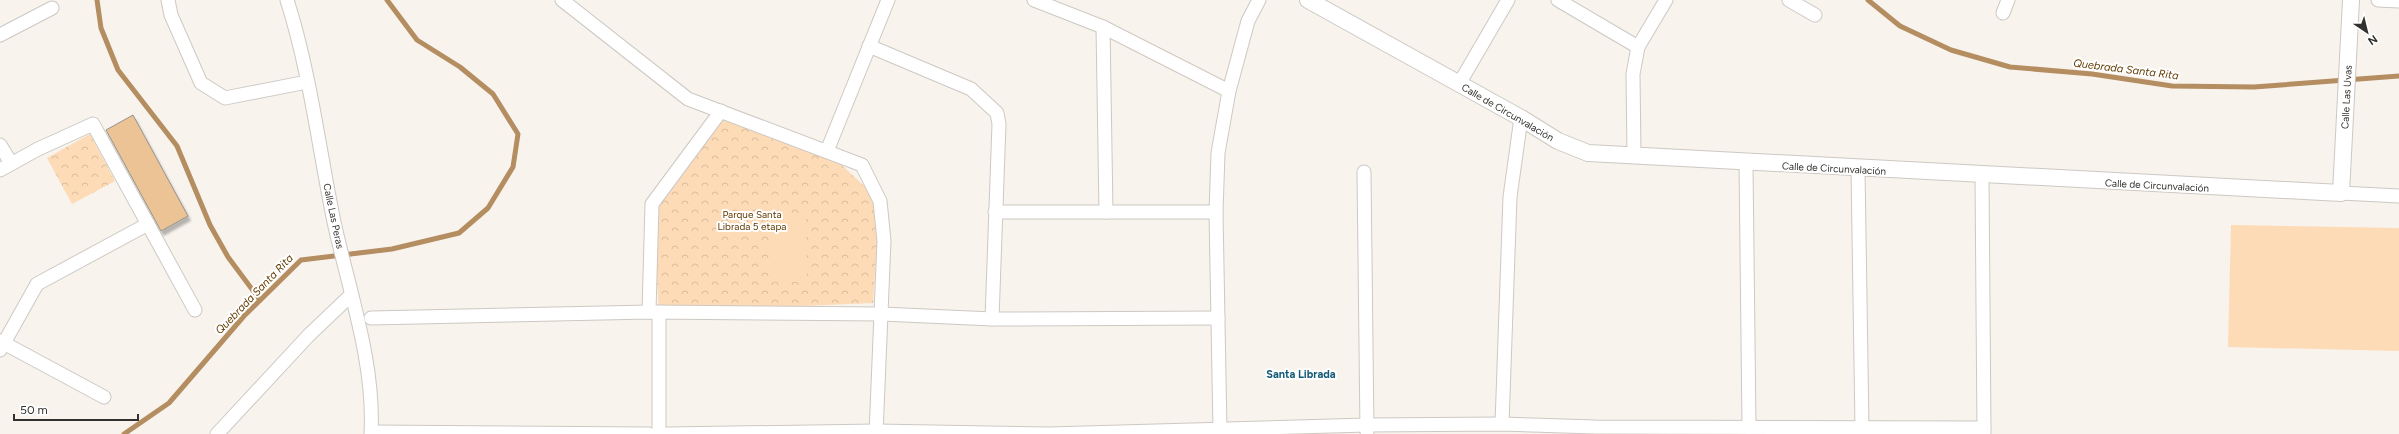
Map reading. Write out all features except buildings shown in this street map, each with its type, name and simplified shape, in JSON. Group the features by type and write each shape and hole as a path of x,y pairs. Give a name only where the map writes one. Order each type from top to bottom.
{"street":[{"path":"168,0 171,15 200,83 225,98 307,82"},
{"name":"Calle Las Peras","path":"287,0 307,82 334,223 367,370 371,433"},
{"path":"562,0 688,99 862,165 880,201 884,241 876,433"},
{"path":"827,152 888,0"},
{"path":"1034,0 1103,27 1229,91"},
{"path":"1220,430 1216,212 1218,153 1229,91 1248,22 1259,0"},
{"path":"1459,84 1508,0"},
{"path":"1558,0 1638,48"},
{"path":"1634,156 1633,74 1638,48 1666,0"},
{"path":"1789,0 1815,15"},
{"path":"2003,13 2008,0"},
{"name":"Calle Las Uvas","path":"2342,193 2351,0"},
{"path":"2378,0 2399,1"},
{"name":"Calle de Circunvalación","path":"1315,2 1521,118 1558,141 1588,153 1982,176 2399,196"},
{"path":"0,35 52,8"},
{"path":"1103,27 1106,212"},
{"path":"870,46 971,89 997,113 999,124 992,319"},
{"path":"659,434 654,312 652,204 721,111"},
{"path":"1502,424 1510,197 1521,118"},
{"path":"0,145 5,167 65,135 93,124 195,310"},
{"path":"1746,163 1749,427"},
{"path":"1858,169 1862,428"},
{"path":"1364,172 1367,429"},
{"path":"667,434 1049,434 1220,430 1367,429 1502,424 1669,430 1749,427 1984,431 1982,176"},
{"path":"995,212 1216,212"},
{"path":"104,397 1,344 37,284 148,224"},
{"path":"217,434 350,290"},
{"path":"371,318 654,312 882,314 992,319 1218,318"},
{"path":"371,433 649,434"}],"green space":[{"name":"Parque Santa Librada 5 etapa","path":"721,111 827,151 880,201 873,303 659,312 652,204"},
{"path":"90,134 115,181 72,204 47,158"},
{"path":"806,216 807,282 771,282 770,217"},
{"path":"2231,225 2399,228 2399,351 2228,347"}],"waterway":[{"path":"97,0 101,28 118,70 177,146 210,225 228,257 260,300"},
{"name":"Quebrada Santa Rita","path":"124,434 169,403 244,316 301,260 392,249 459,233 488,208 513,167 518,134 493,94 460,67 417,40 387,0"},
{"name":"Quebrada Santa Rita","path":"1868,0 1900,26 1951,50 2010,67 2092,74 2172,86 2254,87 2399,76"}],"district":[{"name":"Santa Librada","path":"1301,374"}]}
